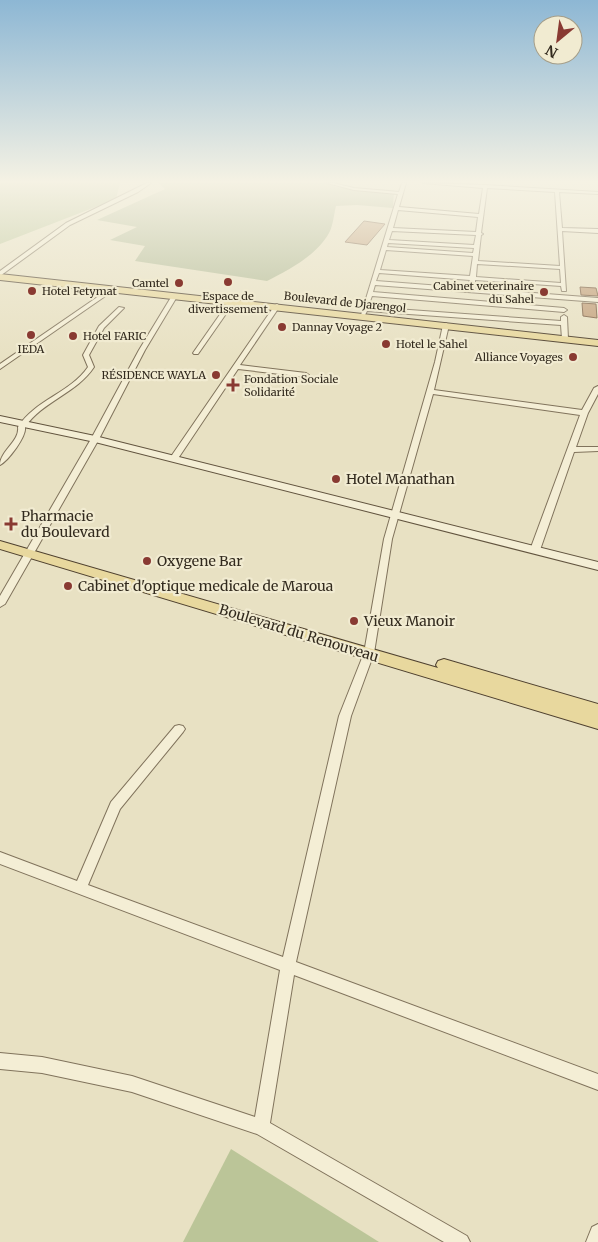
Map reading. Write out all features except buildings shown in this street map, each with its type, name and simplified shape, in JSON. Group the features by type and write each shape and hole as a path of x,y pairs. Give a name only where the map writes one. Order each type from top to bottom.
{"main road":[{"name":"Boulevard de Djarengol","path":"0,276 277,306 364,312 446,325 598,344"},
{"path":"0,418 95,438 395,516 598,566"},
{"name":"Boulevard du Renouveau","path":"0,537 31,550 370,649 598,710"},
{"name":"Boulevard du Renouveau","path":"0,545 31,550"},
{"name":"Boulevard du Renouveau","path":"370,649 598,722"}],"street":[{"path":"0,276 46,241"},
{"path":"476,247 386,241 364,312 467,316 564,323"},
{"path":"465,327 472,291 478,241"},
{"path":"561,241 564,268 565,339"},
{"path":"384,248 475,254"},
{"path":"474,262 564,268"},
{"path":"377,271 564,285"},
{"path":"374,283 598,300"},
{"path":"0,366 114,288"},
{"path":"370,294 564,310"},
{"path":"0,604 95,438 142,350 176,295"},
{"path":"196,353 232,301"},
{"path":"174,458 277,306"},
{"path":"1,462 20,434 23,424 51,399 81,380 91,367 86,355 95,338 103,325 121,308"},
{"path":"260,1127 288,966 345,716 370,649 388,539 446,325"},
{"path":"236,367 306,375"},
{"path":"534,550 584,413 598,388"},
{"path":"429,391 584,413"},
{"path":"571,450 598,449"},
{"path":"80,888 115,806 178,728"},
{"path":"0,858 598,1082"},
{"path":"0,1061 42,1065 132,1084 260,1127 461,1242"},
{"path":"595,1242 598,1233"}],"green space":[{"path":"116,241 324,241 310,255 293,267 267,281 135,261 145,246"},
{"path":"231,1149 379,1242 183,1242"}],"place":[{"name":"Espace de divertissement","path":"228,282"},
{"name":"Camtel","path":"179,283"},
{"name":"Hotel Fetymat","path":"32,291"},
{"name":"Cabinet veterinaire du Sahel","path":"544,292"},
{"name":"Dannay Voyage 2","path":"282,327"},
{"name":"IEDA","path":"31,335"},
{"name":"Hotel FARIC","path":"73,336"},
{"name":"Hotel le Sahel","path":"386,344"},
{"name":"Alliance Voyages","path":"573,357"},
{"name":"RÉSIDENCE WAYLA","path":"216,375"},
{"name":"Fondation Sociale Solidarité","path":"233,385"},
{"name":"Hotel Manathan","path":"336,479"},
{"name":"Pharmacie du Boulevard","path":"11,524"},
{"name":"Oxygene Bar","path":"147,561"},
{"name":"Cabinet d'optique medicale de Maroua","path":"68,586"},
{"name":"Vieux Manoir","path":"354,621"}]}
